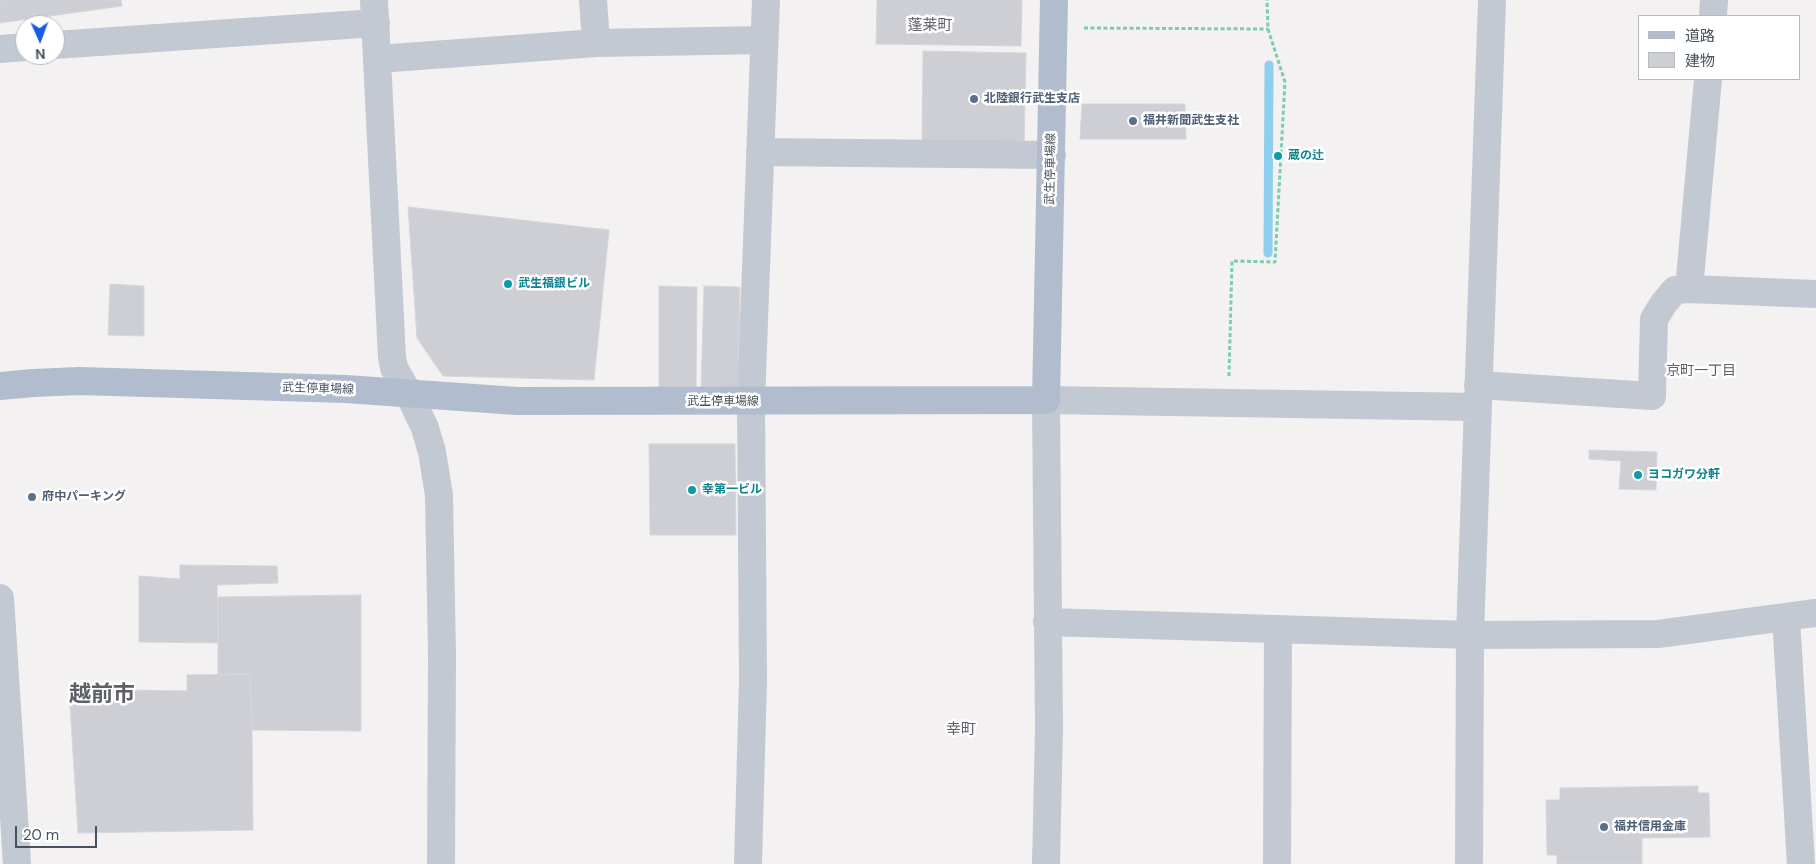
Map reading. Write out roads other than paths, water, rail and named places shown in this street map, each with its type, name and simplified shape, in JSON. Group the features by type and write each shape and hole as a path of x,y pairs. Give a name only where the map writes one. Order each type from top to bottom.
{"main road":[{"name":"武生停車場線","path":"0,386 80,381 346,389 517,401 1046,400 1054,0"}],"street":[{"path":"593,0 596,43"},
{"path":"748,864 753,680 751,402 766,0"},
{"path":"1469,864 1470,635 1492,0"},
{"path":"1713,15 1714,0"},
{"path":"65,44 375,12 390,347 394,368 409,394 432,452 439,495 442,656 441,864"},
{"path":"378,59 596,43 764,40"},
{"path":"0,49 15,48"},
{"path":"1689,289 1708,80"},
{"path":"760,152 1052,156"},
{"path":"1046,864 1049,729 1046,400 1652,396 1654,319 1675,290 1816,294"},
{"path":"0,598 17,864"},
{"path":"1047,622 1470,635 1658,634 1816,613"},
{"path":"1786,618 1801,864"},
{"path":"1277,864 1278,629"}],"waterway":[{"path":"1268,253 1269,65"}],"place":[{"name":"北陸銀行武生支店","path":"974,99"},
{"name":"福井新聞武生支社","path":"1133,121"},
{"name":"蔵の辻","path":"1278,156"},
{"name":"武生福銀ビル","path":"508,284"},
{"name":"ヨコガワ分軒","path":"1638,475"},
{"name":"幸第一ビル","path":"692,490"},
{"name":"府中パーキング","path":"32,497"},
{"name":"福井信用金庫","path":"1604,827"}],"district":[{"name":"蓬莱町","path":"930,26"},
{"name":"京町一丁目","path":"1701,371"},
{"name":"越前市","path":"102,695"},
{"name":"幸町","path":"961,730"}]}
